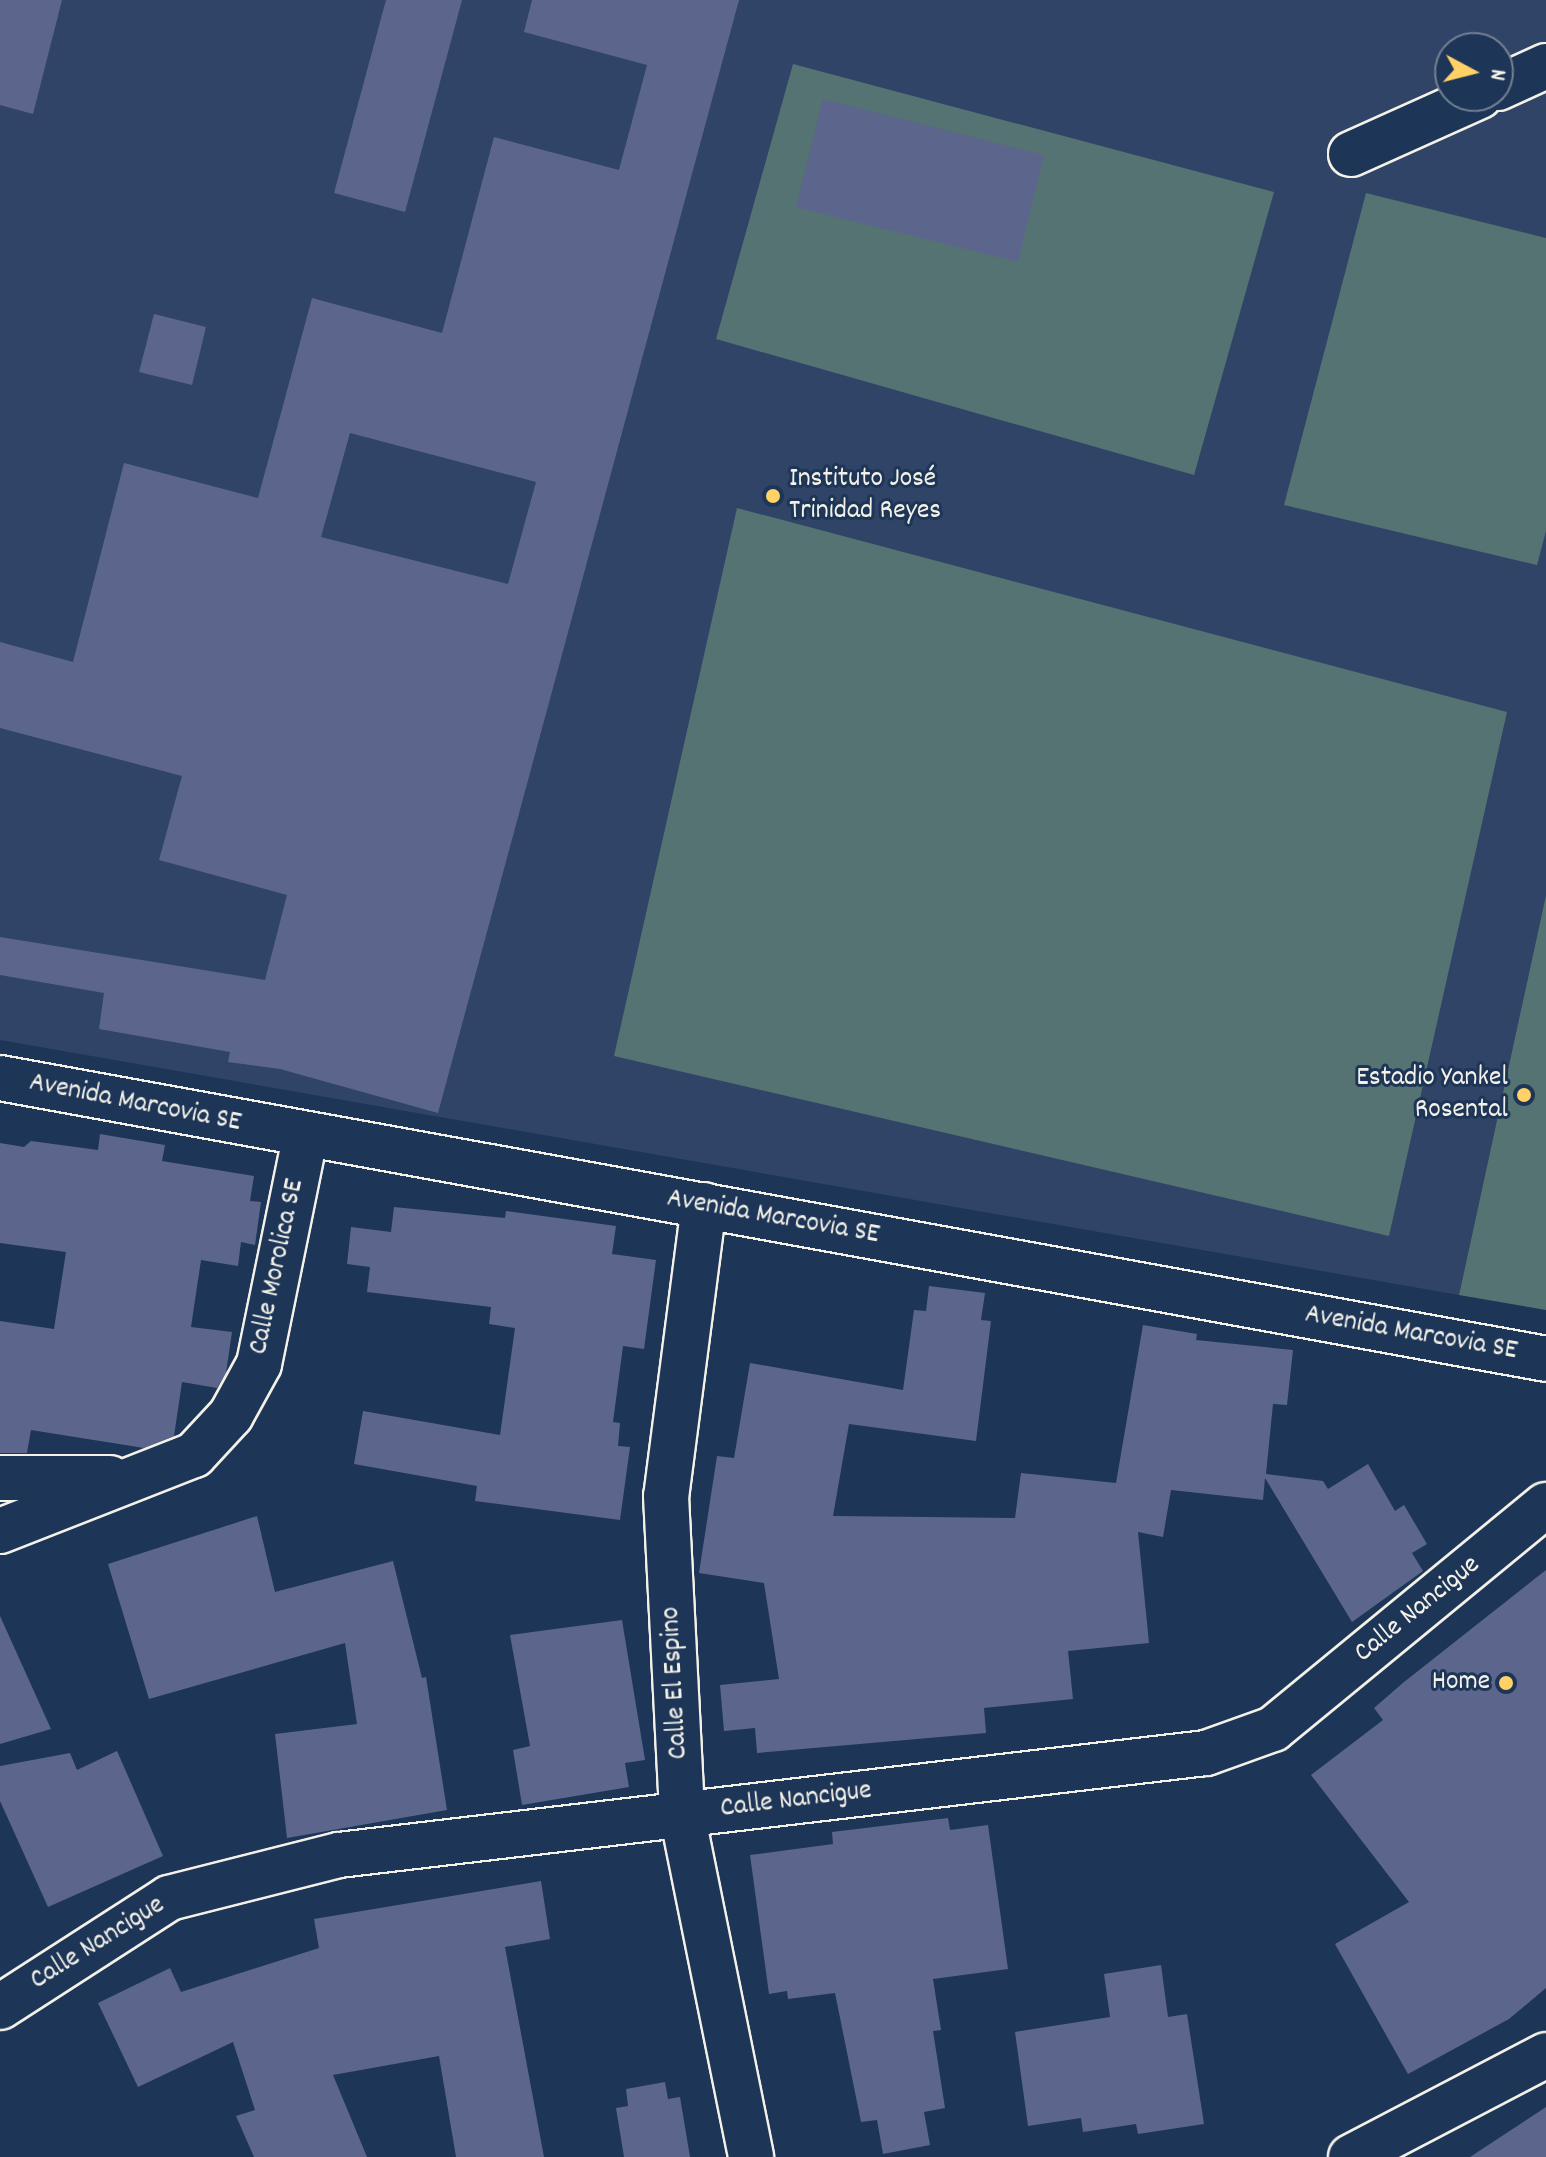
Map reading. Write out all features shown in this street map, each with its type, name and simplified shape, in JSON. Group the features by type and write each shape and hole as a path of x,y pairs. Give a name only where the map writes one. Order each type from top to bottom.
{"street":[{"path":"1514,81 1546,66"},
{"path":"1351,154 1444,112"},
{"name":"Avenida Marcovia SE","path":"0,1078 305,1137 704,1205 1546,1359"},
{"name":"Calle Morolica SE","path":"0,1531 194,1455 231,1415 259,1364 305,1137"},
{"name":"Calle El Espino","path":"704,1205 666,1496 682,1814 751,2157"},
{"path":"0,1478 133,1478"},
{"name":"Calle Nancigue","path":"0,2007 169,1898 339,1855 1206,1753 1273,1729 1546,1505"},
{"path":"1351,2157 1546,2055"}],"shaded area":[{"name":"Instituto José Trinidad Reyes","path":"0,0 1546,0 1546,895 1459,1295 0,1040"}],"green space":[{"path":"793,64 1274,192 1194,475 716,339"},
{"path":"1366,193 1546,238 1546,531 1537,565 1284,505"},
{"path":"737,508 1507,712 1389,1236 614,1056"},
{"name":"Estadio Yankel Rosental","path":"1546,895 1546,1310 1459,1295"}],"building":[{"path":"0,0 62,0 33,114 0,105"},
{"path":"386,0 462,0 405,212 334,193"},
{"path":"532,0 739,0 438,1113 280,1069 228,1062 230,1052 99,1029 104,993 0,975 0,937 265,980 287,895 159,860 182,776 0,728 0,642 73,662 124,463 258,498 312,298 442,333 494,137 619,170 647,65 524,32","holes":["350,433 536,482 508,584 321,537"]},
{"path":"823,99 1044,155 1018,262 796,207"},
{"path":"154,314 206,327 192,385 139,372"},
{"path":"100,1134 165,1145 162,1161 254,1176 250,1201 261,1202 255,1245 241,1242 238,1266 201,1260 191,1327 232,1332 226,1373 217,1388 182,1382 174,1436 144,1448 31,1430 27,1453 0,1453 0,1321 54,1329 66,1252 0,1243 0,1143 24,1147 31,1141 98,1150"},
{"path":"394,1207 505,1218 506,1211 616,1226 612,1254 656,1260 644,1349 623,1346 613,1422 620,1423 618,1446 630,1447 620,1520 475,1501 477,1486 354,1464 363,1411 500,1435 515,1328 489,1324 491,1307 367,1292 370,1267 347,1264 351,1227 391,1232"},
{"path":"929,1286 985,1293 981,1320 991,1321 976,1441 849,1424 833,1516 1015,1518 1021,1473 1116,1483 1143,1325 1197,1334 1196,1340 1293,1350 1287,1405 1273,1404 1266,1474 1323,1481 1328,1489 1368,1464 1395,1511 1404,1505 1427,1544 1412,1553 1423,1571 1352,1622 1265,1478 1263,1500 1171,1490 1163,1537 1138,1532 1149,1643 1068,1651 1073,1699 984,1708 986,1733 757,1753 755,1728 724,1731 720,1685 779,1679 764,1583 699,1573 717,1456 734,1458 750,1363 903,1390 914,1310 926,1311"},
{"path":"257,1516 275,1592 393,1561 422,1678 426,1677 447,1810 287,1838 275,1734 357,1724 345,1643 149,1699 108,1564"},
{"path":"1546,1570 1546,1988 1509,2019 1408,2074 1335,1944 1409,1902 1311,1775 1383,1720 1374,1708"},
{"path":"0,1616 51,1729 0,1744"},
{"path":"622,1620 645,1760 625,1763 629,1787 522,1805 513,1750 530,1746 510,1635"},
{"path":"117,1751 163,1856 48,1907 0,1801 0,1766 70,1753 77,1770"},
{"path":"948,1818 950,1830 988,1825 1008,1969 933,1979 941,2030 933,2031 945,2108 924,2112 930,2145 883,2154 877,2120 861,2122 835,1993 788,1999 787,1991 769,1994 750,1855 833,1844 832,1832"},
{"path":"541,1881 550,1939 505,1947 544,2157 456,2157 439,2056 333,2075 367,2157 254,2157 236,2116 255,2110 233,2042 138,2087 98,2003 170,1968 181,1992 319,1948 314,1919"},
{"path":"1161,1965 1168,2017 1187,2014 1204,2124 1138,2134 1136,2124 1083,2132 1081,2118 1028,2126 1015,2032 1110,2017 1104,1974"},
{"path":"665,2082 668,2099 680,2097 690,2157 624,2157 616,2108 628,2106 626,2089"},
{"path":"1546,2107 1546,2157 1470,2157"}],"place":[{"name":"Instituto José Trinidad Reyes","path":"773,496"},
{"name":"Estadio Yankel Rosental","path":"1524,1095"},
{"name":"Home","path":"1506,1683"}]}
